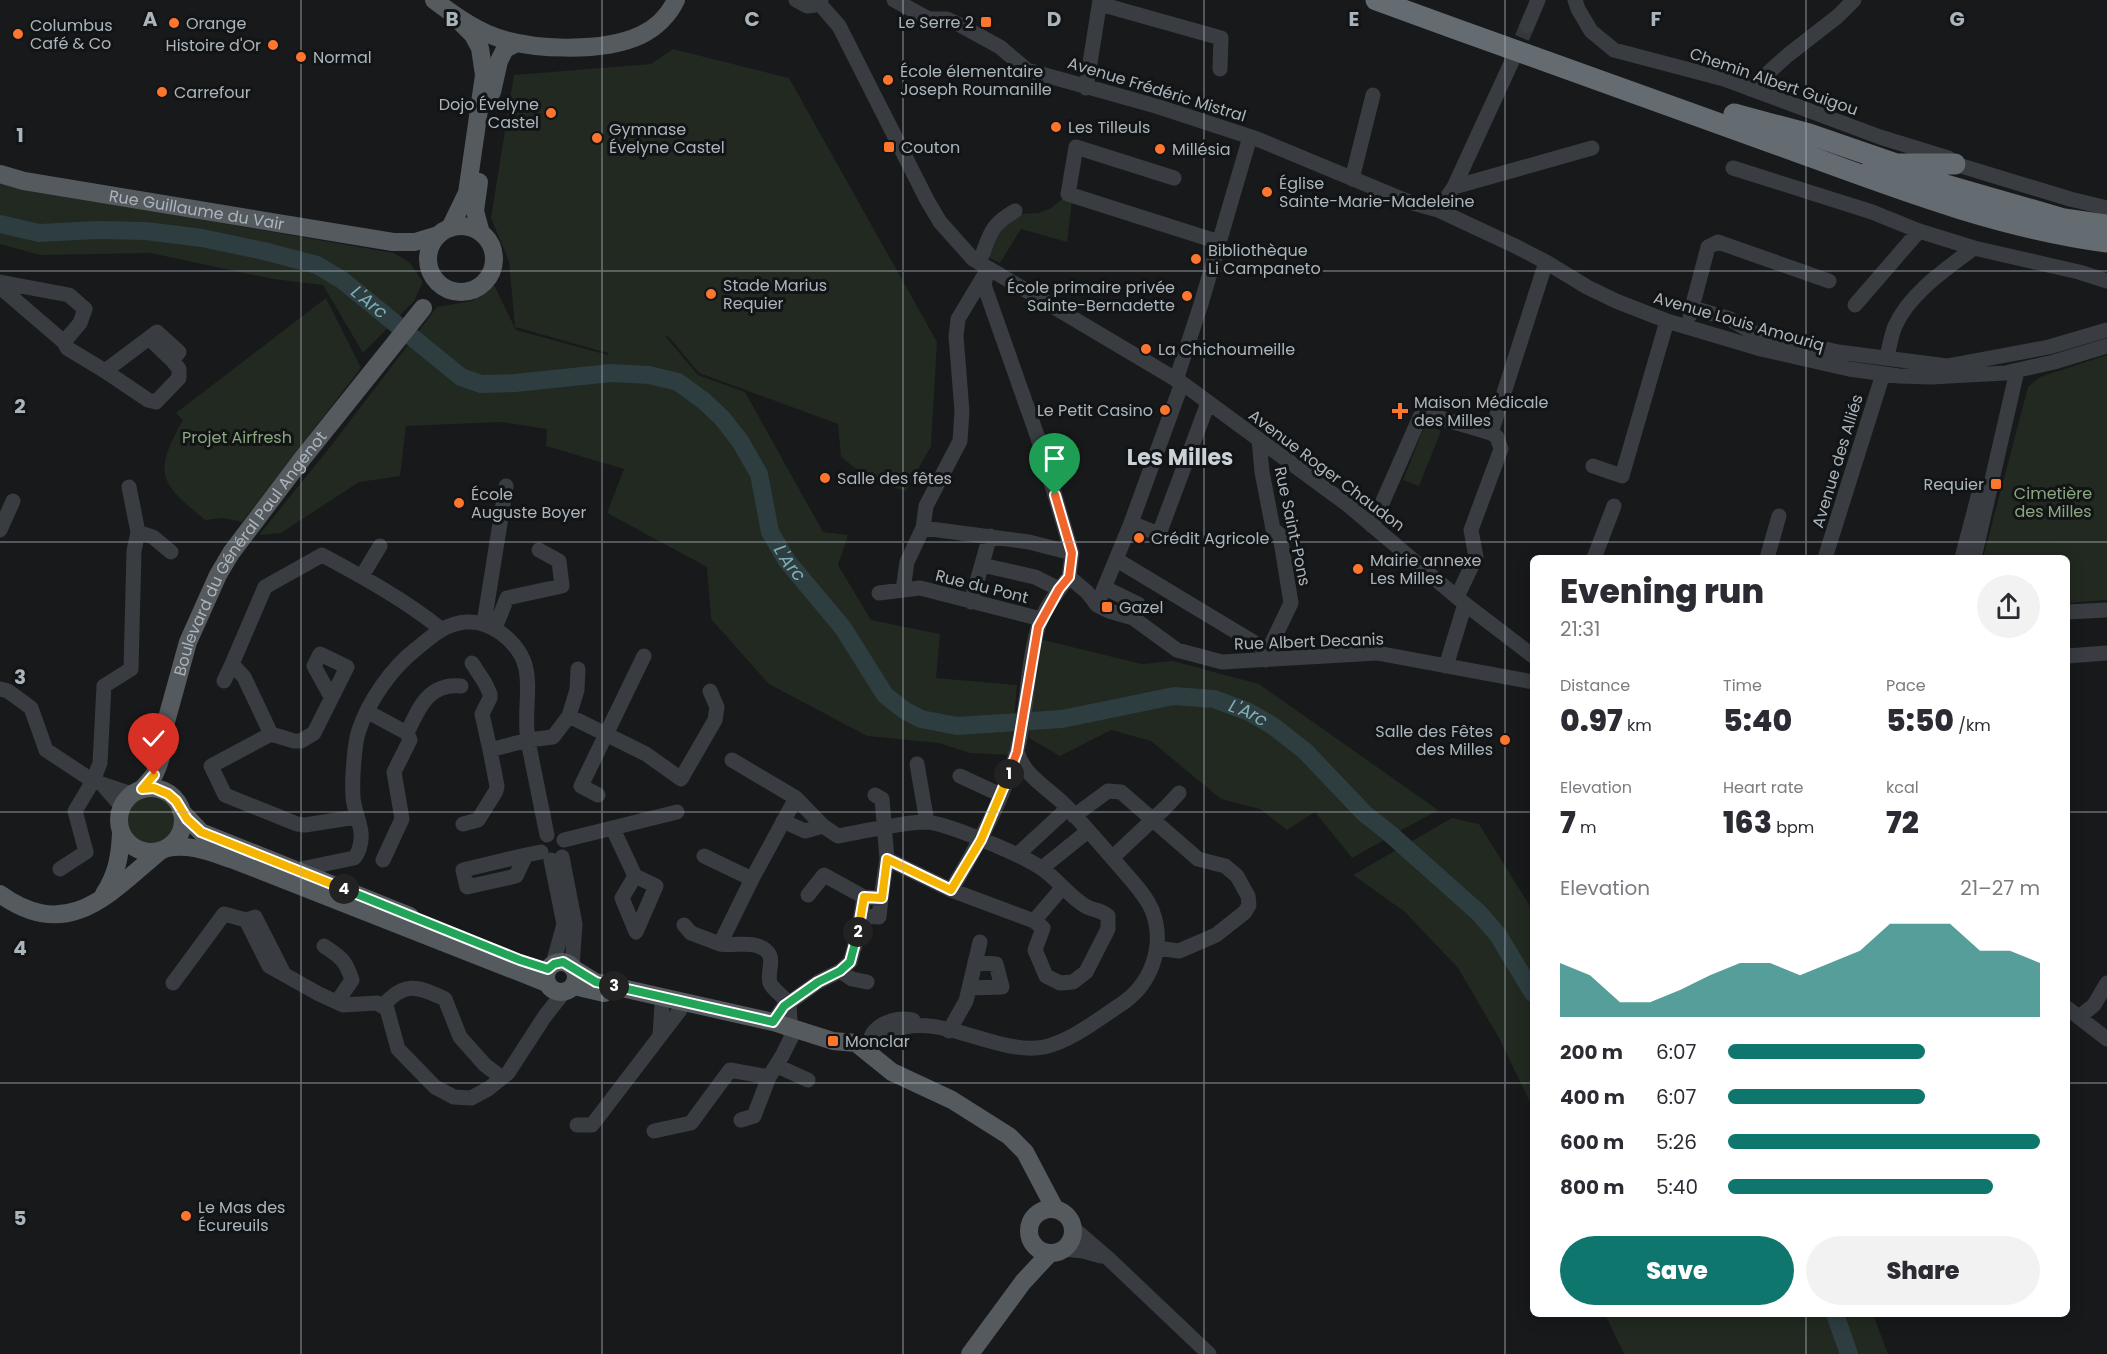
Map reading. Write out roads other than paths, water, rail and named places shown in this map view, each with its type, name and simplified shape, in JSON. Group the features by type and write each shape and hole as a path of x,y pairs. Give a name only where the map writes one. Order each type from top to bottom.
{"highway":[{"path":"1376,0 1902,190 2066,236 2107,242"},
{"path":"1418,0 1888,170 2064,219 2107,225"},
{"path":"1734,114 1809,134 1896,164 1960,166"},
{"path":"1902,190 1967,219 2055,247 2107,255"}],"main road":[{"path":"439,4 465,22 490,35 517,43 559,47 604,45 625,41 652,29 663,19 676,0"},
{"path":"425,305 432,242 444,231 467,193 484,75 480,48 473,35 439,4"},
{"path":"481,233 475,211 493,80 505,49 517,43"},
{"name":"Rue Guillaume du Vair","path":"0,174 24,181 393,242 415,242 444,231"},
{"path":"429,266 439,284 463,292 481,285 492,271 493,250 481,233 461,226 444,231"},
{"name":"Rue Guillaume du Vair","path":"393,242 429,266"},
{"path":"425,305 437,296 452,290"},
{"name":"Boulevard du Général Paul Angenot","path":"132,797 154,775 162,754 164,729 188,642 218,575 237,545 425,305"},
{"name":"Boulevard du Général Paul Angenot","path":"162,754 179,806"},
{"path":"100,901 113,881 118,866 121,833 118,821 132,797 154,788 168,794 201,832 560,977 596,982 773,1022 791,1033"},
{"path":"0,894 15,905 50,915 85,908 100,901 178,838 183,824 179,806"},
{"path":"121,833 130,845 145,852 178,846 194,848 234,860 560,977 680,1010 791,1033 844,1053 856,1054 867,1051 892,1072 952,1100 1009,1136 1025,1152 1055,1209"},
{"path":"1023,1282 1032,1242 1029,1228 1035,1215 1037,1189 1033,1169"},
{"path":"970,1354 1023,1282 1073,1237 1074,1229 1068,1216 1055,1209 1041,1210 1035,1215"},
{"path":"1032,1242 1043,1251 1057,1251"}],"street":[{"path":"796,0 807,6 820,1"},
{"path":"1527,26 1538,0"},
{"name":"Chemin Albert Guigou","path":"1575,0 1591,31 1614,50 1724,79 1880,137 1948,158 1960,166 2107,208"},
{"path":"1750,89 1854,0"},
{"name":"Avenue Roger Chaudon","path":"820,1 839,26 891,132 940,222 973,259 1179,382 1372,526 1530,654"},
{"path":"1086,88 1100,2 1221,38 1220,69"},
{"name":"Avenue Frédéric Mistral","path":"899,3 928,11 937,10 953,14 969,21 1013,46 1035,67 1053,76 1086,88 1156,106 1250,137"},
{"path":"1438,210 1454,188 1513,60"},
{"path":"1352,179 1373,95"},
{"path":"982,565 1064,583 1087,592 1097,605 1131,523 1179,382 1250,137"},
{"name":"Avenue Louis Amouriq","path":"1250,137 1409,202 1438,210 1546,262 1587,287 1667,321 1813,362 1883,374 1931,376 2011,371 2107,346"},
{"name":"Chemin Albert Guigou","path":"1880,137 1906,153 1912,164"},
{"path":"1174,178 1076,147 1068,194 1219,242"},
{"path":"1454,188 1592,148"},
{"path":"1733,168 1872,212 1919,231 1974,248 2079,272 2107,281"},
{"path":"903,590 907,562 923,528 926,506 960,441 962,411 956,336 958,319 983,266 992,229 1000,219 1015,211"},
{"path":"1855,305 1919,231"},
{"path":"1685,326 1693,308 1708,247 1718,242 1829,281"},
{"path":"1887,358 1896,325 1910,304 1942,272 1974,248"},
{"path":"1491,433 1546,262"},
{"path":"951,890 981,840 1018,748 1034,648 1041,619 1064,583 1072,553 1038,438 984,285 983,266"},
{"path":"0,282 69,295 85,309 80,323 64,342"},
{"path":"0,287 64,342 67,348 148,400 156,402 179,378 179,369 172,360 179,352 157,332 105,371"},
{"path":"1693,308 1730,319 1752,332 1838,352 1947,366 2049,347 2107,330"},
{"path":"1593,466 1622,476 1667,321"},
{"path":"1963,555 2011,371"},
{"path":"1975,555 2011,371"},
{"name":"Avenue des Alliés","path":"1826,555 1883,374"},
{"path":"1131,523 1159,534 1208,403"},
{"path":"1372,526 1420,417 1437,417 1491,433 1497,437 1501,449 1471,530 1476,557 1461,600 1446,666"},
{"name":"Rue Saint-Pons","path":"1259,440 1262,472 1273,529 1280,535 1291,603 1267,656"},
{"path":"489,626 506,486"},
{"path":"60,869 86,852 75,811 98,782 104,686 131,669 134,551 138,532 129,487"},
{"path":"0,531 13,501"},
{"path":"1595,555 1614,506"},
{"path":"1768,555 1779,516"},
{"path":"923,528 1029,542 1072,553"},
{"path":"138,532 153,537 171,552"},
{"path":"971,602 990,536"},
{"path":"362,576 380,546"},
{"path":"489,626 507,598 562,586 560,561 539,550"},
{"path":"224,681 265,587 322,555 362,576 425,616 441,629"},
{"path":"1117,560 1267,656"},
{"name":"Rue du Pont","path":"879,593 920,588 1041,619"},
{"path":"1105,588 1138,604 1133,618"},
{"name":"Rue Albert Decanis","path":"1097,605 1133,618 1177,650 1222,662 1267,656 1377,653 1530,681"},
{"path":"2070,612 2107,610"},
{"path":"296,870 354,858 358,854 362,834 356,817 353,796 359,730 382,683 410,654 441,629 468,622 489,626 506,636 522,655 528,672 529,690 526,716 528,740 547,835"},
{"path":"2070,656 2107,653"},
{"path":"598,795 581,786 644,656"},
{"path":"463,824 491,813 497,786 482,714 490,694 472,663"},
{"path":"232,664 244,677 271,734"},
{"path":"490,750 528,740 553,737 569,716 577,690 578,669"},
{"path":"407,733 422,702 434,692 449,685 461,686"},
{"path":"0,688 8,691 31,708 46,750 98,782 132,797"},
{"path":"569,716 646,754 681,779 715,720 717,707 710,691"},
{"path":"331,697 314,733 307,739 294,741 271,734 211,766 225,795 301,825 356,817"},
{"path":"368,712 407,733 410,740 394,772 402,819 383,860"},
{"path":"867,1051 890,1032 907,1027 926,1026 1022,1047 1042,1047 1058,1042 1129,999 1143,984 1154,965 1157,948 1155,920 1145,897 1071,812 1026,771 1020,763 1018,748"},
{"path":"732,760 796,798 823,826 838,836 927,822 1017,855 1042,868 1062,888 1088,908 1098,909 1108,916 1108,929 1086,972 1073,982 1060,983 1046,976 1035,950 1042,928 1034,921 951,890 887,859"},
{"path":"917,764 927,822"},
{"path":"960,776 1001,795"},
{"path":"1017,855 1071,812 1108,791 1121,792 1198,859 1226,866 1237,876 1246,891 1249,905 1237,919 1216,935 1179,951 1157,948"},
{"path":"1112,858 1179,793"},
{"path":"861,916 879,917 887,859 882,799 875,795"},
{"path":"720,944 796,798"},
{"path":"564,840 677,812"},
{"path":"783,821 805,831 823,826"},
{"path":"613,829 635,876"},
{"path":"1042,868 1088,831"},
{"path":"172,983 224,914 246,920 255,917 284,974 343,1005 376,1005 387,1009 398,1049 435,1087 454,1097 471,1098 488,1089 508,1072 545,1016 560,977 575,924 545,856 542,840 547,835 559,835 564,840 566,851 545,856"},
{"path":"704,856 752,879"},
{"path":"808,895 824,875 864,897 882,898"},
{"path":"1034,921 1062,888"},
{"path":"773,1022 784,1006 818,982 840,971 850,962 864,897"},
{"path":"684,925 691,933 720,944 756,945 768,953 772,964 771,985 789,1004 791,1033 754,1116 741,1120"},
{"path":"949,1031 966,1001 980,942"},
{"path":"324,946 341,957 348,967 352,980 376,1005"},
{"path":"969,988 1002,987 996,964 975,962"},
{"path":"840,971 852,979 867,982"},
{"path":"337,1002 352,980"},
{"path":"2073,1012 2094,1005 2107,983"},
{"path":"376,1005 401,990 414,987 445,999 460,1037 485,1065 502,1078"},
{"path":"660,1035 662,1005"},
{"path":"577,1125 592,1125 680,1010"},
{"path":"2073,1012 2107,1040"},
{"path":"654,1131 691,1123 730,1070 773,1071 808,1080"},
{"path":"1074,1229 1209,1354"},
{"path":"1057,1251 1083,1251 1110,1260"}],"waterway":[{"name":"L'Arc","path":"0,224 39,233 97,230 146,231 202,238 317,265 342,280 461,377 481,384 515,383 611,373 649,375 678,382 722,418 740,441 759,474 770,532 787,561 843,628 885,695 904,710 921,719 957,726 1062,719 1174,696 1214,699 1249,712 1273,726 1305,751 1365,814 1479,913 1498,935 1530,988"},
{"name":"L'Arc","path":"1836,1317 1849,1354"}],"tunnel":[{"path":"1513,59 1527,26"}],"place":[{"name":"Le Serre 2","path":"986,22"},
{"name":"Orange","path":"174,23"},
{"name":"Columbus Café & Co","path":"18,34"},
{"name":"Histoire d'Or","path":"273,45"},
{"name":"Normal","path":"301,57"},
{"name":"École élementaire Joseph Roumanille","path":"888,80"},
{"name":"Carrefour","path":"162,92"},
{"name":"Dojo Évelyne Castel","path":"551,113"},
{"name":"Les Tilleuls","path":"1056,127"},
{"name":"Gymnase Évelyne Castel","path":"597,138"},
{"name":"Couton","path":"889,147"},
{"name":"Millésia","path":"1160,149"},
{"name":"Église Sainte-Marie-Madeleine","path":"1267,192"},
{"name":"Bibliothèque Li Campaneto","path":"1196,259"},
{"name":"Stade Marius Requier","path":"711,294"},
{"name":"École primaire privée Sainte-Bernadette","path":"1187,296"},
{"name":"La Chichoumeille","path":"1146,349"},
{"name":"Le Petit Casino","path":"1165,410"},
{"name":"Maison Médicale des Milles","path":"1400,411"},
{"name":"Salle des fêtes","path":"825,478"},
{"name":"Requier","path":"1996,484"},
{"name":"École Auguste Boyer","path":"459,503"},
{"name":"Crédit Agricole","path":"1139,538"},
{"name":"Mairie annexe Les Milles","path":"1358,569"},
{"name":"Gazel","path":"1107,607"},
{"name":"Salle des Fêtes des Milles","path":"1505,740"},
{"name":"Monclar","path":"833,1041"},
{"name":"Le Mas des Écureuils","path":"186,1216"}],"district":[{"name":"Les Milles","path":"1180,457"}],"park label":[{"name":"Projet Airfresh","path":"237,437"},
{"name":"Cimetière des Milles","path":"2053,502"}]}
